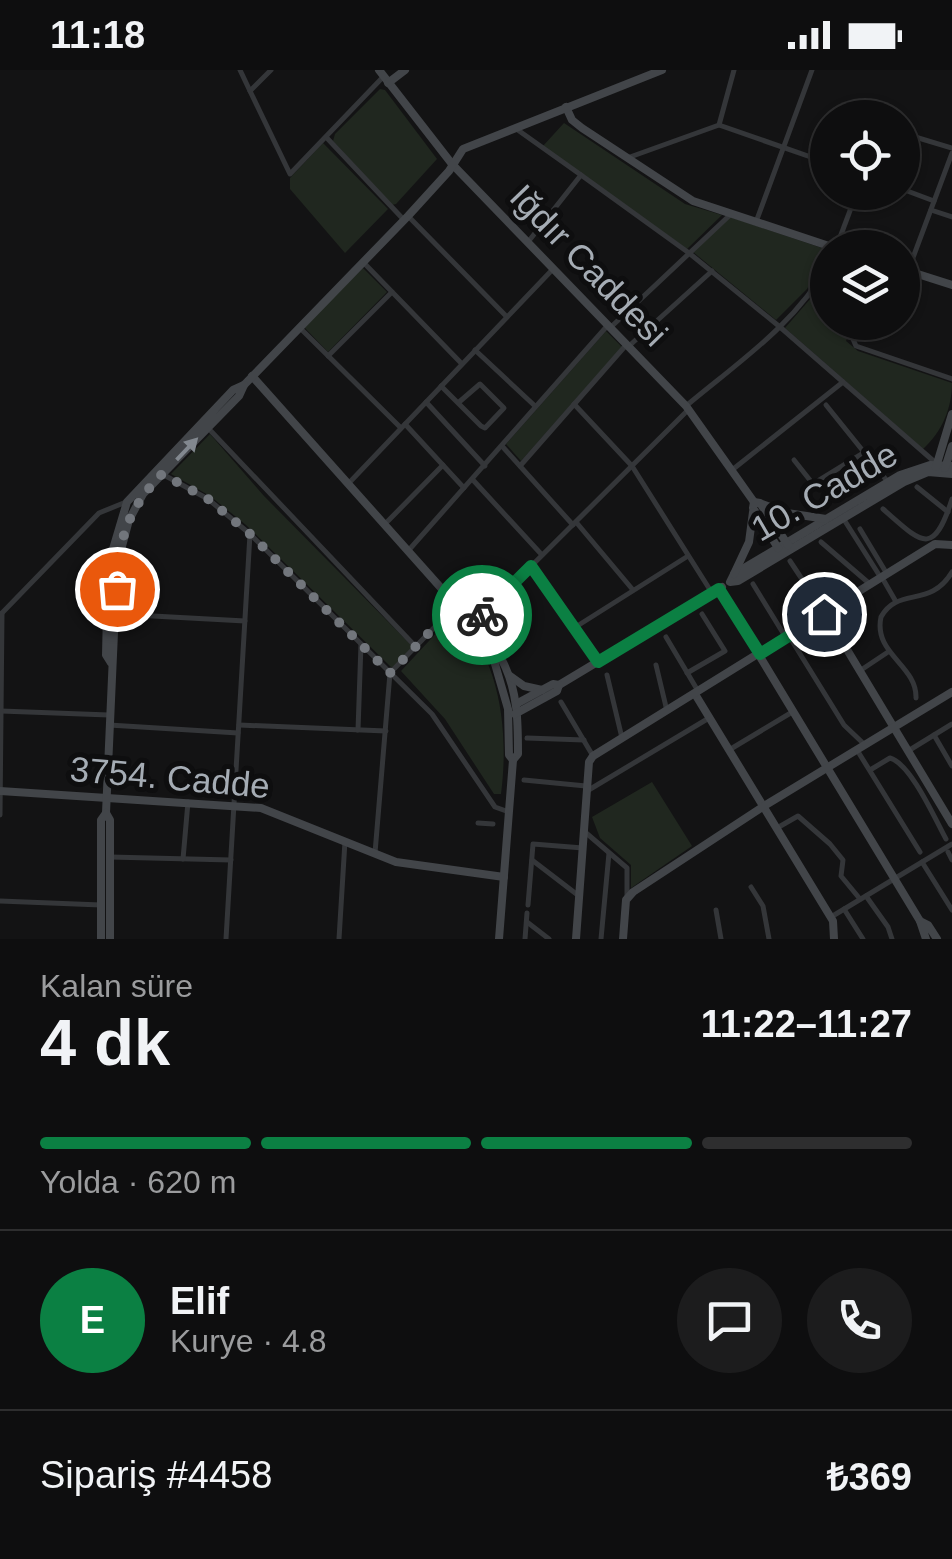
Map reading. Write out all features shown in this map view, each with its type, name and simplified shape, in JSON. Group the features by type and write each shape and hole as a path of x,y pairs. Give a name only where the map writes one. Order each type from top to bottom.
{"main road":[{"path":"383,76 405,70"},
{"path":"101,939 110,857 106,796 111,662 115,654 119,553 127,502 406,218 463,149 662,70"},
{"name":"Iğdır Caddesi","path":"383,76 452,164 687,408 784,548"},
{"path":"566,107 575,123 687,198 810,240"},
{"path":"920,275 952,285"},
{"path":"252,376 473,624 510,676 513,711 509,755 513,760 499,939"},
{"path":"111,662 106,655 108,566 124,519 143,494 239,396 244,384"},
{"path":"944,469 952,414"},
{"path":"944,469 952,446"},
{"name":"10. Cadde","path":"784,548 826,519 920,466 944,469"},
{"name":"10. Cadde","path":"513,711 557,690 559,685 784,548 904,482 944,469"},
{"path":"732,578 750,542 756,504 826,519"},
{"path":"576,939 593,756 823,611 884,578 929,543 952,545"},
{"path":"715,591 794,710 920,921 926,939"},
{"path":"823,611 952,824"},
{"path":"496,658 513,711"},
{"path":"510,676 524,686 542,690"},
{"name":"10. Cadde","path":"513,711 542,690 559,685"},
{"path":"696,692 831,917 836,929 834,939"},
{"path":"624,939 626,900 659,874 952,692"},
{"name":"3754. Cadde","path":"0,791 235,804 276,812 406,864 504,877"},
{"path":"106,813 101,820 110,939"},
{"path":"920,921 928,925 936,939"}],"street":[{"path":"240,70 290,174 383,76"},
{"path":"250,91 271,70"},
{"path":"718,125 734,70"},
{"path":"756,222 812,70"},
{"path":"628,158 718,125 810,156"},
{"path":"514,127 689,253 780,326 944,469"},
{"path":"326,136 507,317"},
{"path":"920,139 952,151 920,235"},
{"path":"528,242 581,175"},
{"path":"920,196 934,201"},
{"path":"931,210 952,217"},
{"path":"408,551 610,326 731,214"},
{"path":"363,262 462,364"},
{"path":"348,484 554,268"},
{"path":"520,466 628,345 712,272"},
{"path":"328,356 392,292"},
{"path":"473,624 687,408 780,326 810,294"},
{"path":"299,327 465,489"},
{"path":"853,340 856,346 952,380"},
{"path":"475,350 536,407"},
{"path":"732,470 843,382"},
{"path":"441,386 458,403 485,428 504,408 480,384 458,403"},
{"path":"426,402 485,467"},
{"path":"574,404 632,466 688,556 715,591"},
{"path":"826,405 888,482"},
{"path":"208,428 416,647"},
{"path":"502,446 633,590"},
{"path":"794,460 813,484 864,452"},
{"path":"385,525 442,465"},
{"path":"162,474 208,499 250,534 432,714 495,807 509,812"},
{"path":"473,480 542,555"},
{"path":"917,486 948,512"},
{"path":"882,510 929,543 942,530 952,499"},
{"path":"0,815 1,614 99,513 127,502"},
{"path":"843,518 884,578"},
{"path":"860,529 896,601"},
{"path":"226,939 250,534"},
{"path":"820,542 870,584"},
{"path":"574,628 688,556"},
{"path":"753,584 783,633 823,611 790,561"},
{"path":"531,566 598,662"},
{"path":"916,698 912,680 882,641 880,623 884,611 896,601 931,594 952,572"},
{"path":"375,853 390,673 456,605"},
{"path":"116,614 245,621"},
{"path":"687,673 725,651 702,614"},
{"path":"788,636 861,747 870,770 920,852"},
{"path":"666,637 696,692"},
{"path":"358,730 361,644"},
{"path":"860,671 888,652"},
{"path":"656,665 667,711"},
{"path":"607,674 622,738"},
{"path":"561,702 593,756"},
{"path":"729,750 794,710"},
{"path":"1,711 109,714"},
{"path":"524,780 588,788 710,717"},
{"path":"908,751 952,724"},
{"path":"109,725 238,733"},
{"path":"239,725 386,731"},
{"path":"934,735 952,766"},
{"path":"527,738 584,740"},
{"path":"831,917 949,842 898,760 890,758 870,770"},
{"path":"183,859 188,801"},
{"path":"777,828 798,816 820,834 844,862 841,876 888,927 892,939"},
{"path":"478,823 493,824"},
{"path":"584,832 627,868 626,900"},
{"path":"339,939 345,841"},
{"path":"525,939 533,844 583,848"},
{"path":"600,939 610,852"},
{"path":"948,852 952,860"},
{"path":"110,857 231,860"},
{"path":"532,860 580,896"},
{"path":"922,862 952,910"},
{"path":"751,886 762,906 769,939"},
{"path":"0,901 106,905"},
{"path":"844,909 863,939"},
{"path":"716,910 721,939"},
{"path":"526,922 549,939"}],"shaded area":[{"path":"380,89 385,90 437,159 392,205 333,141 335,134"},
{"path":"564,123 685,204 722,215 687,249 543,146"},
{"path":"323,143 388,209 345,253 290,189 290,178"},
{"path":"730,217 810,244 810,283 776,320 693,252"},
{"path":"363,268 387,292 328,352 304,327"},
{"path":"810,299 810,340 846,340 858,351 952,383 945,419 936,435 923,449 785,328"},
{"path":"606,331 622,347 521,461 506,444"},
{"path":"210,434 264,496 413,647 392,668 246,525 210,496 171,474"},
{"path":"455,613 471,631 492,674 504,746 501,794 494,794 445,719 401,671"},
{"path":"652,782 692,846 631,888 631,865 600,838 592,817"}],"way so far":[{"path":"117,589 119,553 128,520 136,503 162,474 208,499 250,534 390,673 456,605 473,624 482,615"}],"route":[{"path":"482,615 531,566 598,662 719,589 760,654 824,614"}]}
